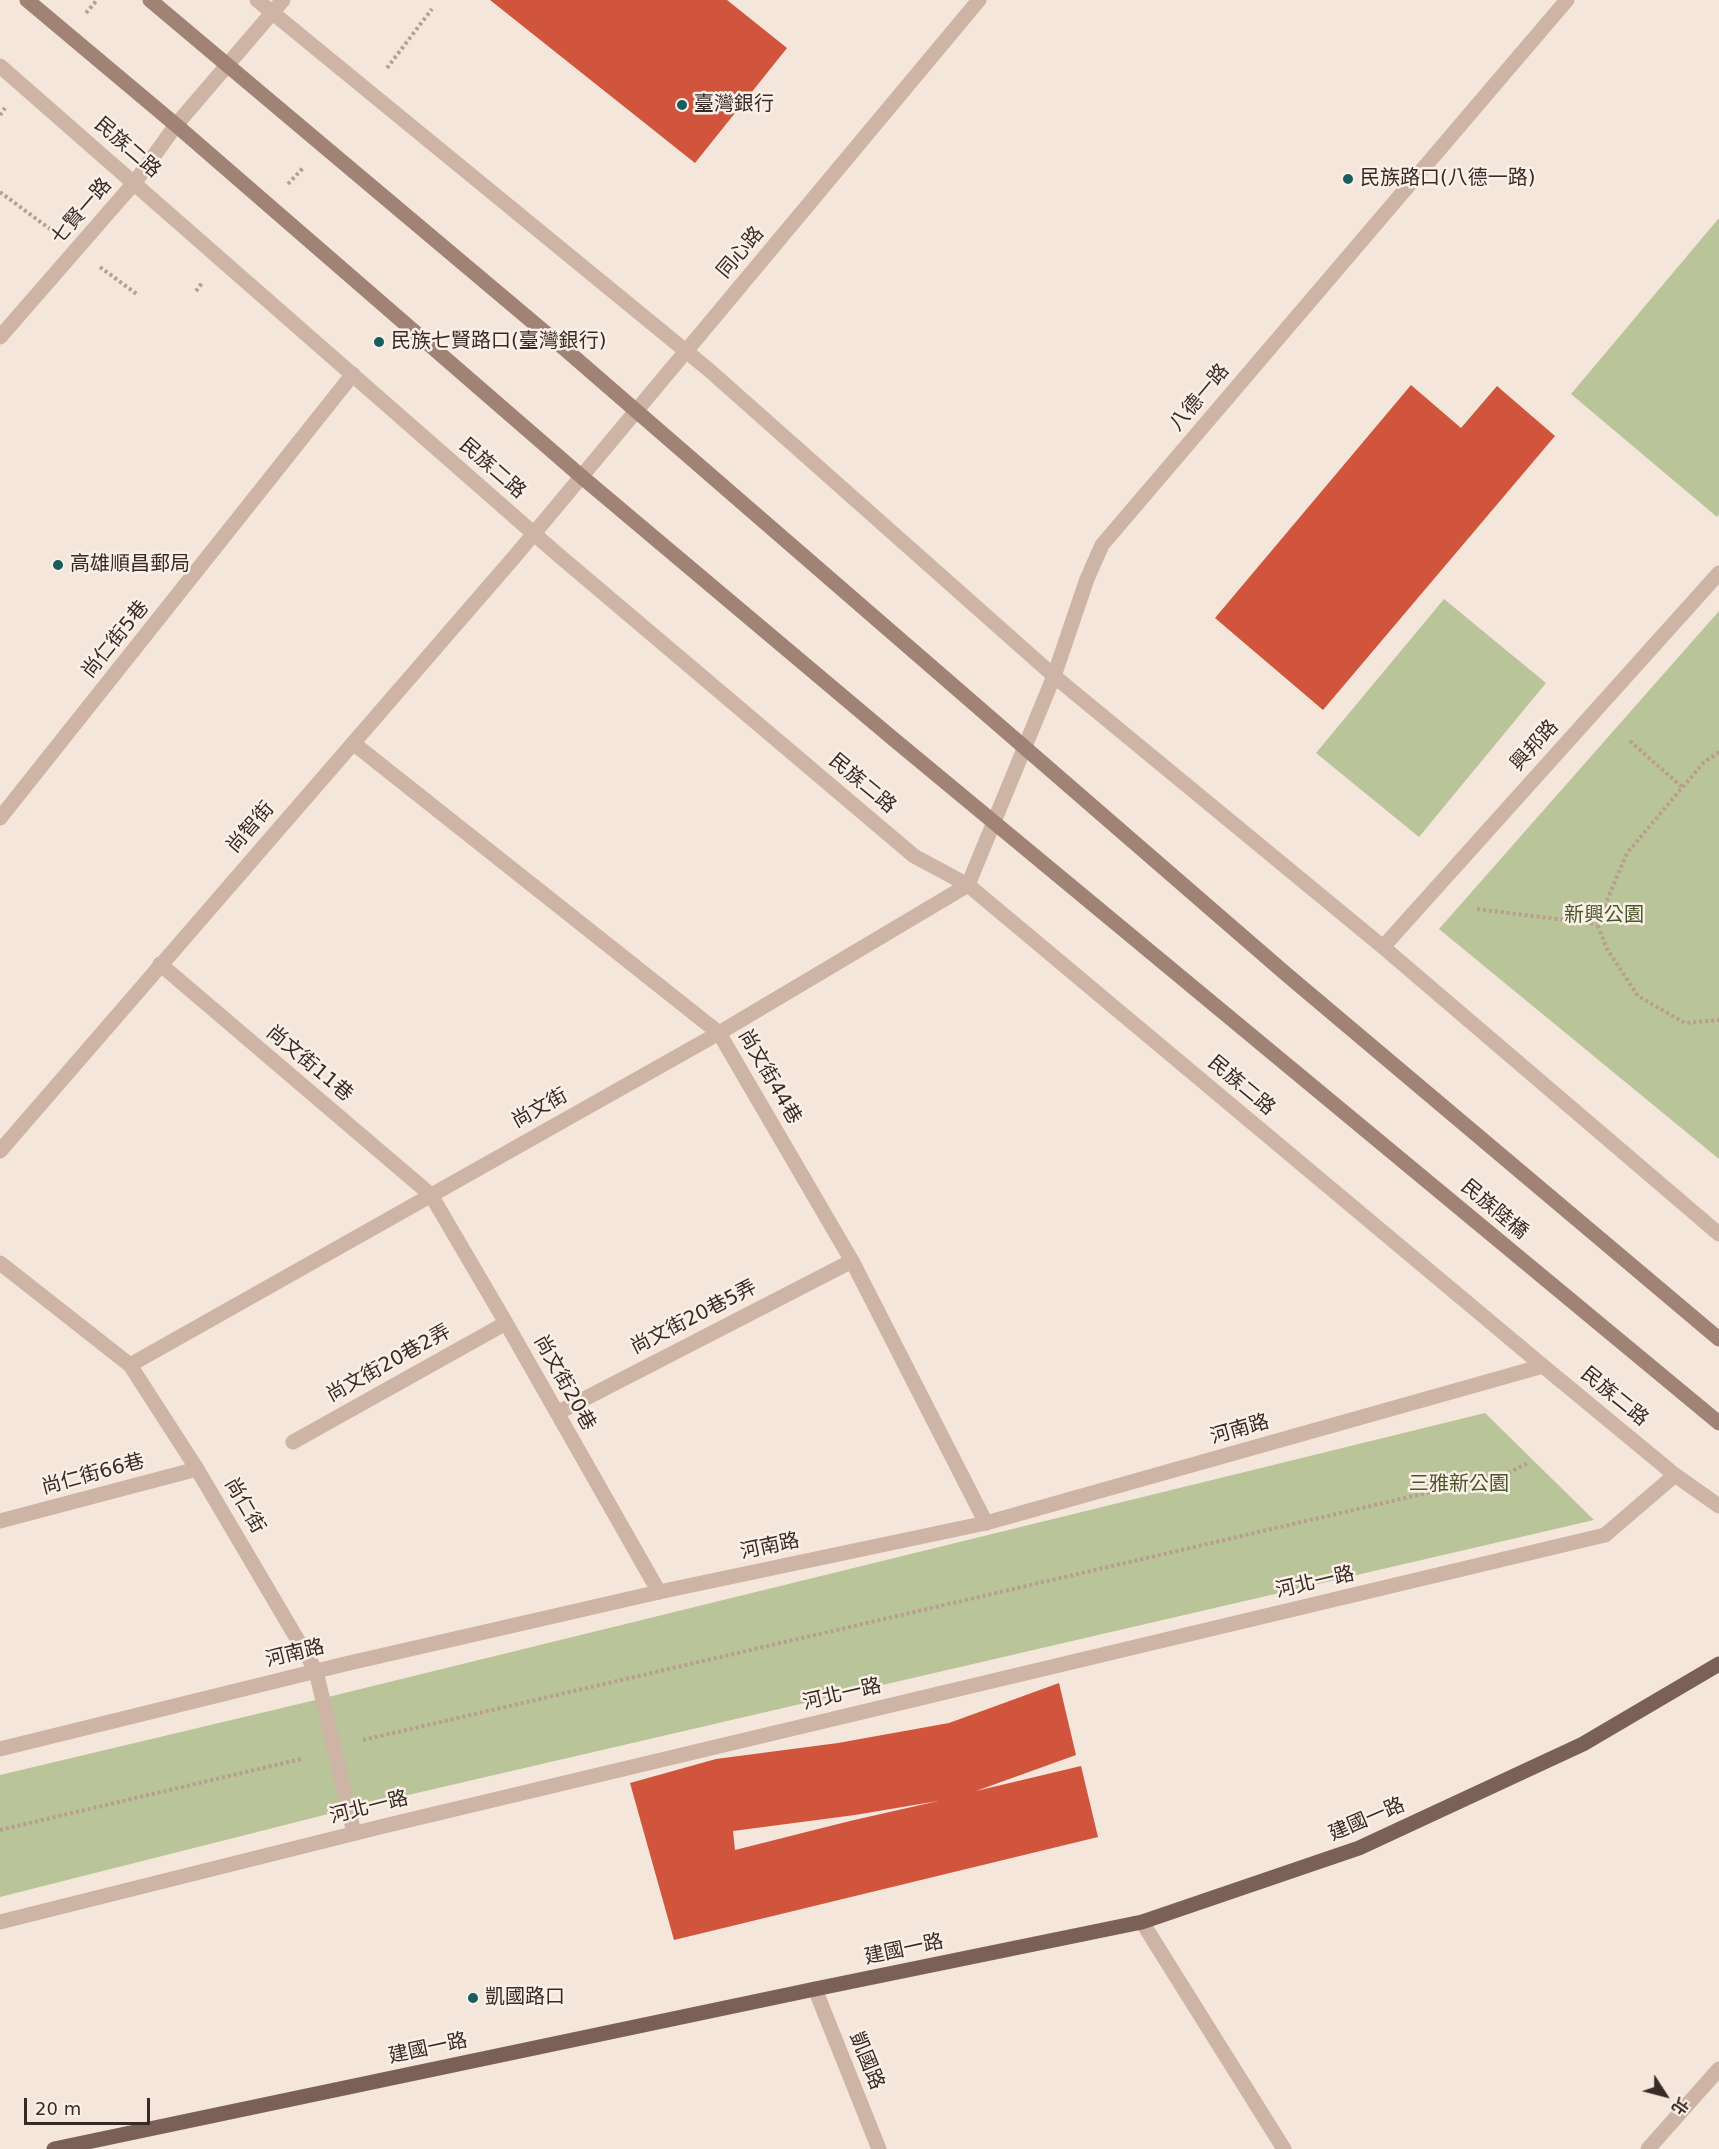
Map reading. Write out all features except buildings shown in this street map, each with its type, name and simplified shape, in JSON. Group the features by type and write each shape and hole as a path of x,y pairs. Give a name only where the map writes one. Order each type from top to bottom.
{"main road":[{"path":"27,0 176,124 582,477 994,821"},
{"path":"150,0 636,411 1286,974 1719,1339"},
{"name":"民族陸橋","path":"994,821 1719,1423"},
{"name":"建國一路","path":"54,2149 1142,1922 1359,1848 1583,1744 1719,1664"}],"street":[{"path":"257,0 687,352 1054,676 1383,947 1719,1234"},
{"name":"七賢一路","path":"0,337 135,182 176,124 283,0"},
{"name":"同心路","path":"534,534 979,0"},
{"name":"八德一路","path":"968,885 1054,676 1087,579 1102,545 1567,0"},
{"name":"民族二路","path":"0,66 534,534 914,856 968,885 1543,1366 1675,1475 1719,1506"},
{"name":"尚仁街5巷","path":"0,818 353,374"},
{"name":"尚智街","path":"0,1151 534,534"},
{"name":"興邦路","path":"1383,947 1719,573"},
{"name":"尚文街44巷","path":"353,743 719,1033 852,1261 986,1523"},
{"name":"尚文街","path":"130,1365 719,1033 968,885"},
{"name":"尚文街11巷","path":"160,964 431,1195"},
{"name":"尚文街20巷","path":"431,1195 659,1592"},
{"name":"尚文街20巷5弄","path":"557,1413 852,1261"},
{"name":"尚仁街","path":"0,1263 130,1365 197,1469 316,1671 354,1833"},
{"name":"尚文街20巷2弄","path":"293,1442 506,1323"},
{"name":"河南路","path":"0,1749 316,1671 659,1592 986,1523 1543,1366"},
{"name":"尚仁街66巷","path":"0,1521 197,1469"},
{"name":"河北一路","path":"0,1922 354,1833 1605,1535 1675,1475"},
{"path":"1142,1922 1284,2149"},
{"name":"凱國路","path":"814,1989 879,2149"},
{"path":"1648,2149 1719,2069"}],"path":[{"path":"1630,741 1682,787"},
{"path":"1719,752 1704,762 1627,853 1598,924 1606,949 1638,996 1685,1023 1719,1020"},
{"path":"1478,909 1598,924"},
{"path":"363,1740 1504,1475 1528,1463"},
{"path":"0,1830 302,1760"}],"green space":[{"path":"1719,218 1719,514 1717,517 1571,394"},
{"path":"1444,599 1546,683 1419,837 1316,753"},
{"name":"新興公園","path":"1719,611 1719,1159 1439,929"},
{"name":"三雅新公園","path":"1485,1413 1594,1520 352,1808 0,1897 0,1775 324,1698"}],"place":[{"name":"臺灣銀行","path":"682,105"},
{"name":"民族路口(八德一路)","path":"1348,179"},
{"name":"民族七賢路口(臺灣銀行)","path":"379,342"},
{"name":"高雄順昌郵局","path":"58,565"},
{"name":"凱國路口","path":"473,1998"}]}
